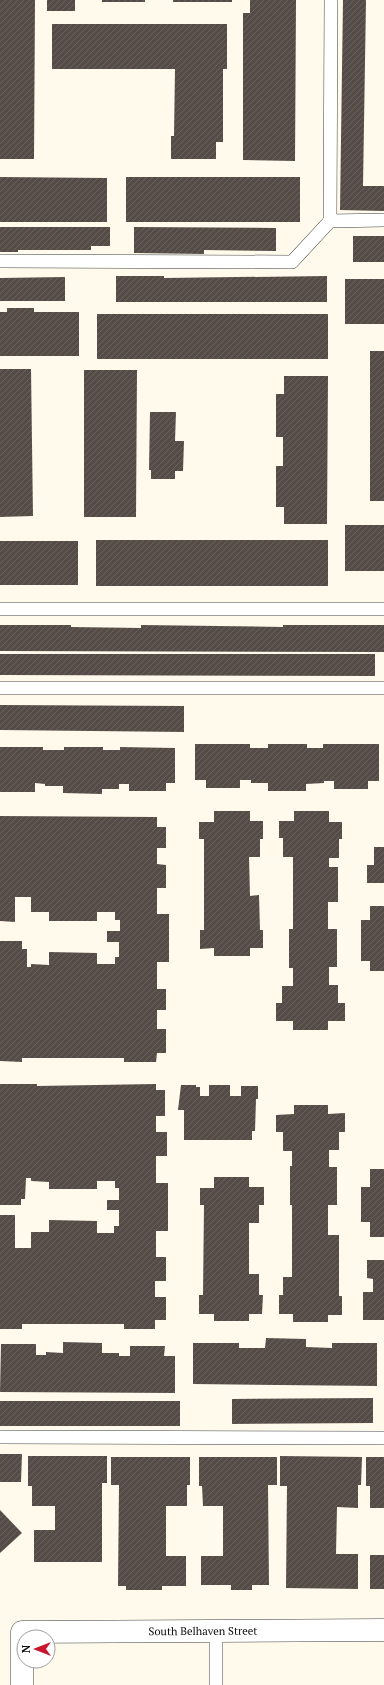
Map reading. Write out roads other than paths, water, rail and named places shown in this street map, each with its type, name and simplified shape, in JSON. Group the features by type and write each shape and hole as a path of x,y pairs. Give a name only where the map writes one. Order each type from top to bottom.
{"street":[{"name":"South Belhaven Street","path":"22,1685 22,1632 384,1630"}],"lane":[{"path":"0,261 292,262 330,221 331,0"},
{"path":"330,221 384,220"},
{"path":"0,609 384,609"},
{"path":"0,688 384,688"},
{"path":"0,1437 384,1438"},
{"path":"216,1631 216,1685"}]}
